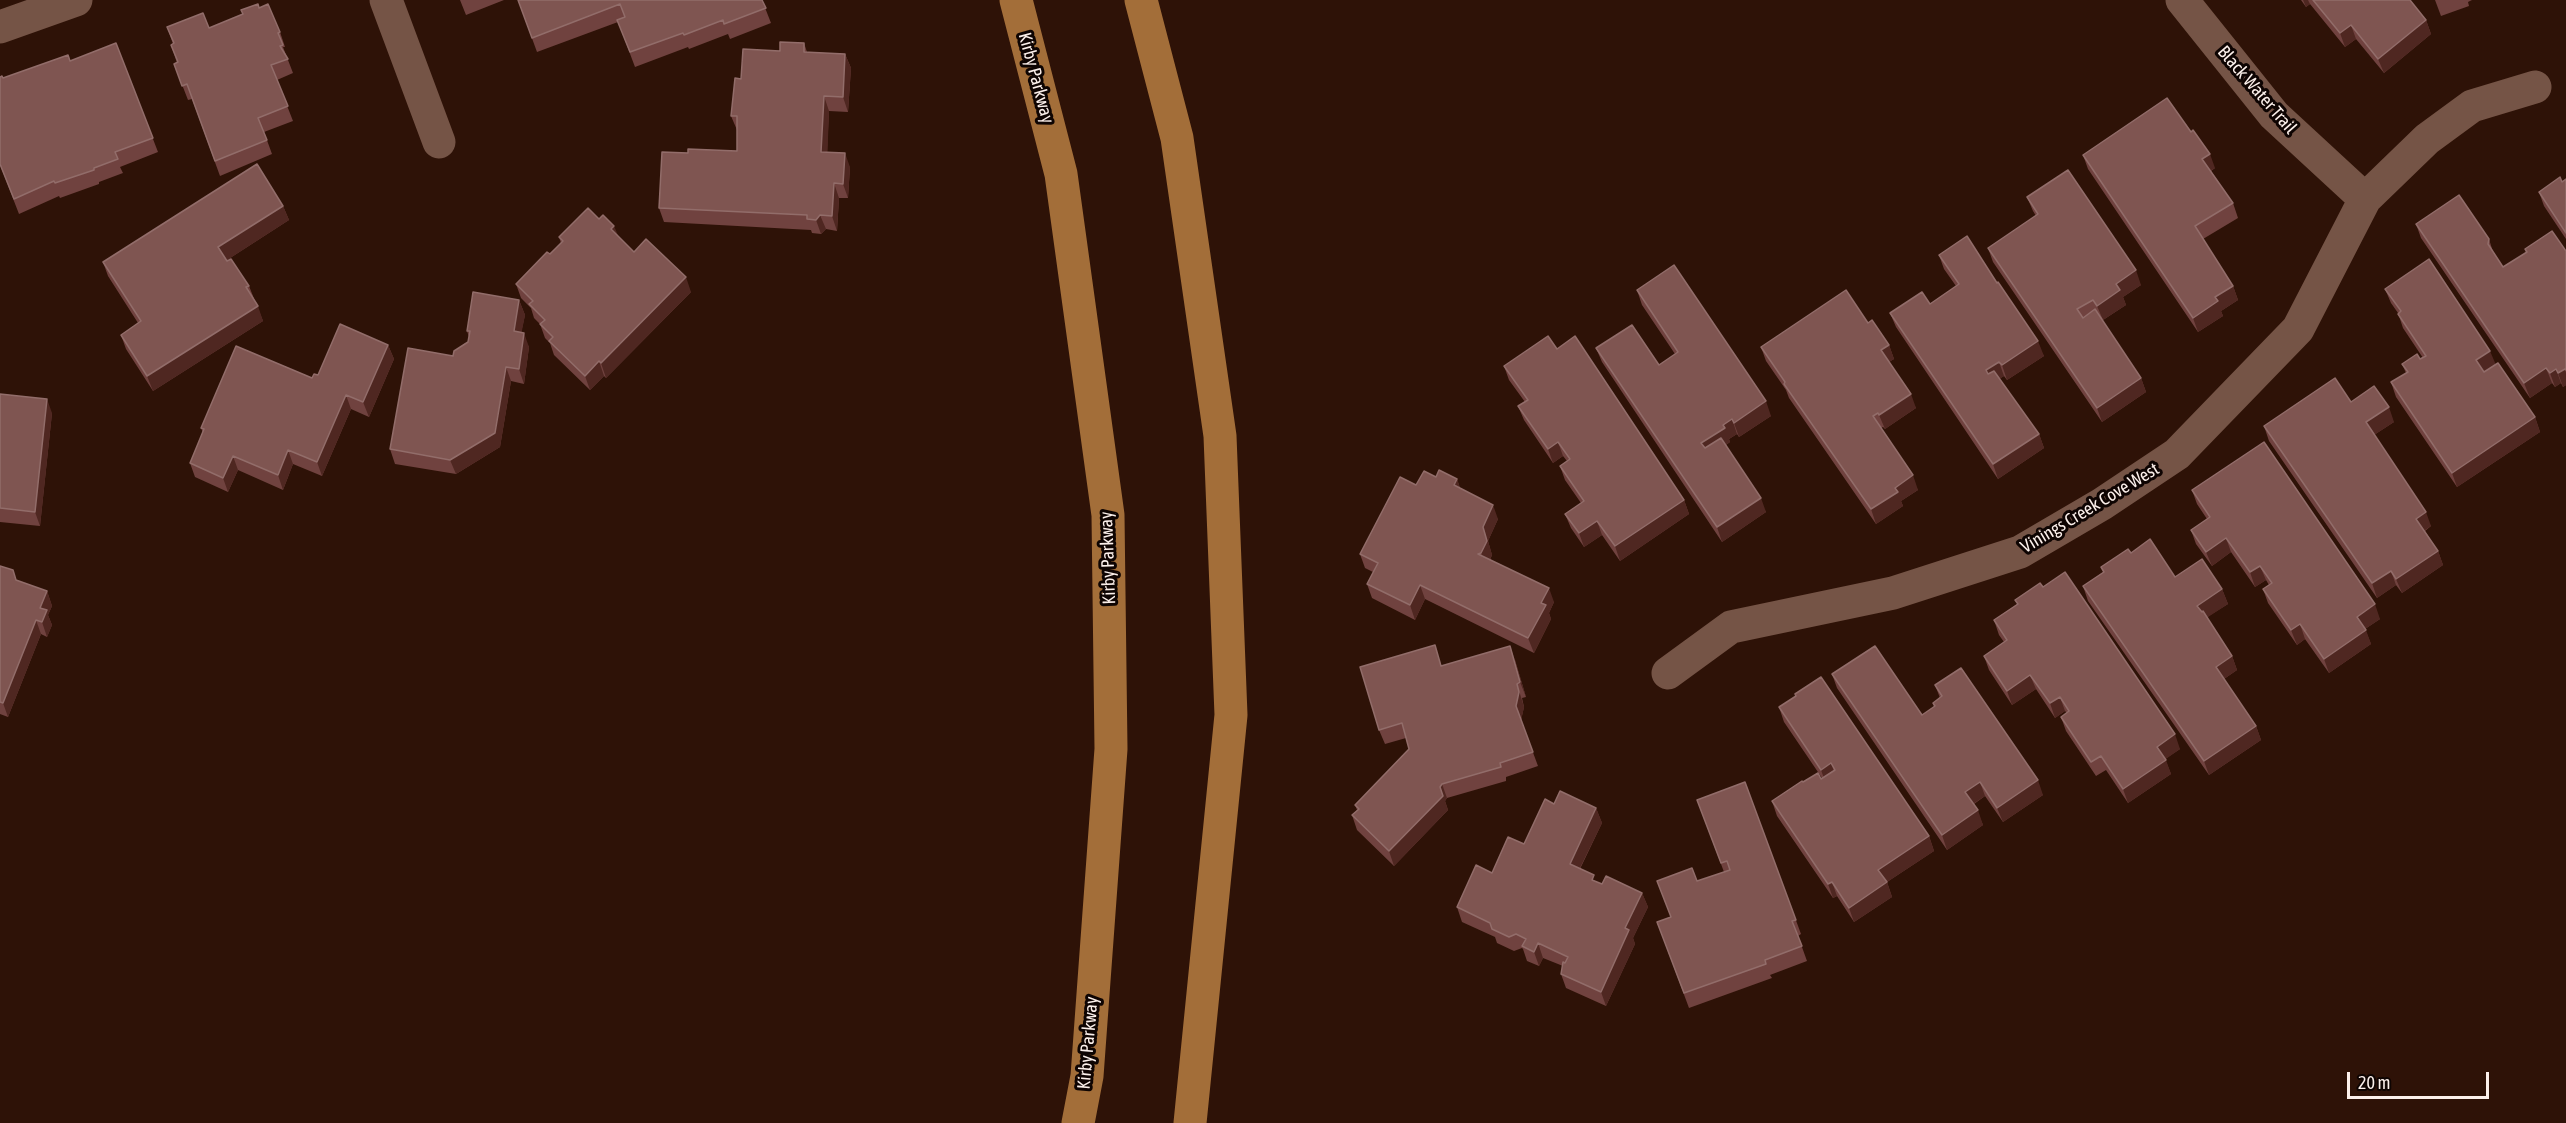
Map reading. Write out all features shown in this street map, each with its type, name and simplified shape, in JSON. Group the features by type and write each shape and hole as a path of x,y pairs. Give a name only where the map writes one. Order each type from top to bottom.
{"main road":[{"name":"Kirby Parkway","path":"1016,0 1061,174 1108,515 1111,749 1088,1076 1078,1123"},
{"path":"1141,0 1177,138 1220,436 1231,715 1190,1123"}],"street":[{"path":"0,27 76,0"},
{"path":"386,0 439,142"},
{"name":"Black Water Trail","path":"2182,0 2274,115 2365,199"},
{"name":"Vinings Creek Cove West","path":"1668,673 1731,627 1893,592 2020,552 2102,504 2177,454 2298,328 2365,199 2427,139 2472,106 2535,87"}],"building":[{"path":"518,0 762,0 766,8 724,24 723,20 630,52 617,20 625,17 620,4 532,38"},
{"path":"2313,0 2410,0 2426,20 2378,59 2351,25 2340,33"},
{"path":"258,4 259,8 268,4 280,32 278,33 283,45 280,46 288,59 271,65 288,106 258,118 267,140 215,161 187,84 182,86 174,64 178,62 171,45 174,43 167,27 203,13 209,28 243,14 241,10"},
{"path":"780,42 804,43 804,52 845,54 843,97 824,96 821,152 845,153 843,184 834,183 832,216 820,215 816,220 807,219 807,215 659,208 662,152 688,153 688,149 737,151 737,116 731,116 735,78 741,79 743,49 780,51"},
{"path":"116,43 153,138 115,152 118,159 94,168 94,170 55,183 54,181 14,199 0,164 0,77 3,78 68,55 70,61"},
{"path":"2167,98 2210,154 2202,159 2233,203 2195,226 2233,286 2215,297 2218,301 2193,318 2083,155"},
{"path":"257,164 283,206 218,247 227,261 231,259 249,286 246,287 258,306 147,376 121,335 141,321 103,262"},
{"path":"2068,170 2136,270 2116,284 2120,290 2097,306 2093,300 2077,309 2083,318 2095,309 2141,378 2097,408 1988,248 2038,214 2027,197"},
{"path":"2560,177 2562,182 2566,179 2566,233 2539,192"},
{"path":"2459,195 2489,239 2488,244 2503,267 2527,252 2525,249 2552,231 2566,251 2566,370 2558,373 2556,369 2550,373 2546,368 2524,383 2416,224"},
{"path":"588,208 599,219 603,215 614,226 611,229 634,252 646,239 686,277 601,363 599,361 585,376 549,341 553,337 540,324 545,320 529,304 533,301 516,284 547,252 550,254 563,241 559,237"},
{"path":"1967,236 2038,341 2002,365 1999,362 1986,370 1988,374 1994,371 2039,434 1993,464 1890,313 1922,292 1930,304 1959,284 1939,255"},
{"path":"2429,259 2490,351 2476,360 2484,372 2498,363 2535,417 2452,473 2391,382 2408,372 2402,364 2417,354 2420,359 2426,356 2398,314 2401,311 2385,289"},
{"path":"1674,265 1766,401 1734,423 1732,419 1723,425 1725,428 1701,443 1705,448 1721,438 1761,498 1717,527 1596,348 1632,325 1659,365 1678,352 1637,290"},
{"path":"1846,290 1868,323 1872,320 1889,345 1881,350 1911,394 1879,415 1878,413 1873,416 1913,475 1895,488 1898,492 1871,509 1761,347"},
{"path":"473,292 519,300 514,331 524,333 519,369 506,367 495,433 450,460 390,449 408,348 453,356 454,351 468,342 470,331 467,331"},
{"path":"340,324 388,345 363,402 346,395 317,462 288,450 278,475 233,456 223,478 190,463 204,429 201,428 236,346 312,378 314,374 318,375"},
{"path":"1548,336 1557,349 1575,336 1684,500 1615,546 1597,521 1579,533 1565,514 1584,501 1560,466 1570,459 1558,442 1548,449 1518,406 1528,400 1504,366"},
{"path":"2335,378 2351,402 2374,386 2389,407 2366,422 2426,512 2416,519 2438,551 2396,579 2391,571 2372,583 2264,426"},
{"path":"0,394 47,399 35,512 0,508"},
{"path":"2264,442 2375,604 2357,617 2366,630 2324,659 2300,624 2291,630 2263,589 2272,583 2260,566 2250,572 2226,538 2206,552 2191,530 2210,517 2192,490"},
{"path":"1439,470 1457,479 1454,485 1493,505 1483,527 1487,541 1481,553 1478,554 1549,588 1541,603 1546,605 1528,638 1420,585 1410,605 1367,584 1378,563 1360,554 1400,477 1416,485 1424,471 1436,477"},
{"path":"2150,539 2175,577 2202,559 2222,589 2197,606 2203,611 2232,656 2216,667 2256,726 2204,761 2083,586 2104,572 2101,567 2128,549 2131,553"},
{"path":"0,566 13,570 16,580 47,591 40,608 47,610 42,622 36,620 3,703 0,702"},
{"path":"2065,572 2175,734 2157,747 2166,760 2123,789 2101,756 2091,762 2061,717 2069,711 2060,697 2050,703 2030,675 2007,691 1984,656 2007,640 1994,620 2018,604 2015,600 2040,583 2043,587"},
{"path":"1435,645 1441,666 1510,646 1520,682 1517,684 1519,692 1516,706 1533,752 1500,763 1501,767 1442,784 1440,787 1443,796 1389,851 1352,815 1359,809 1355,805 1409,749 1402,723 1379,730 1360,667"},
{"path":"1875,646 1922,715 1935,706 1933,703 1942,696 1935,685 1961,668 2038,780 1997,808 1980,782 1965,792 1978,810 1942,835 1832,674"},
{"path":"1821,677 1929,836 1878,870 1887,882 1849,908 1832,882 1828,884 1772,801 1818,773 1821,779 1835,770 1831,763 1821,770 1779,707"},
{"path":"1745,782 1796,920 1792,921 1802,946 1765,960 1766,964 1684,993 1657,922 1671,917 1657,881 1692,868 1697,881 1730,870 1727,861 1721,863 1697,800"},
{"path":"1560,791 1596,808 1570,864 1594,875 1592,880 1602,884 1606,876 1642,893 1625,928 1629,930 1601,992 1561,974 1563,962 1565,963 1568,957 1538,943 1534,952 1522,946 1526,939 1516,934 1509,937 1492,929 1490,923 1457,907 1476,865 1492,873 1508,837 1524,844 1545,799 1554,804"}]}
